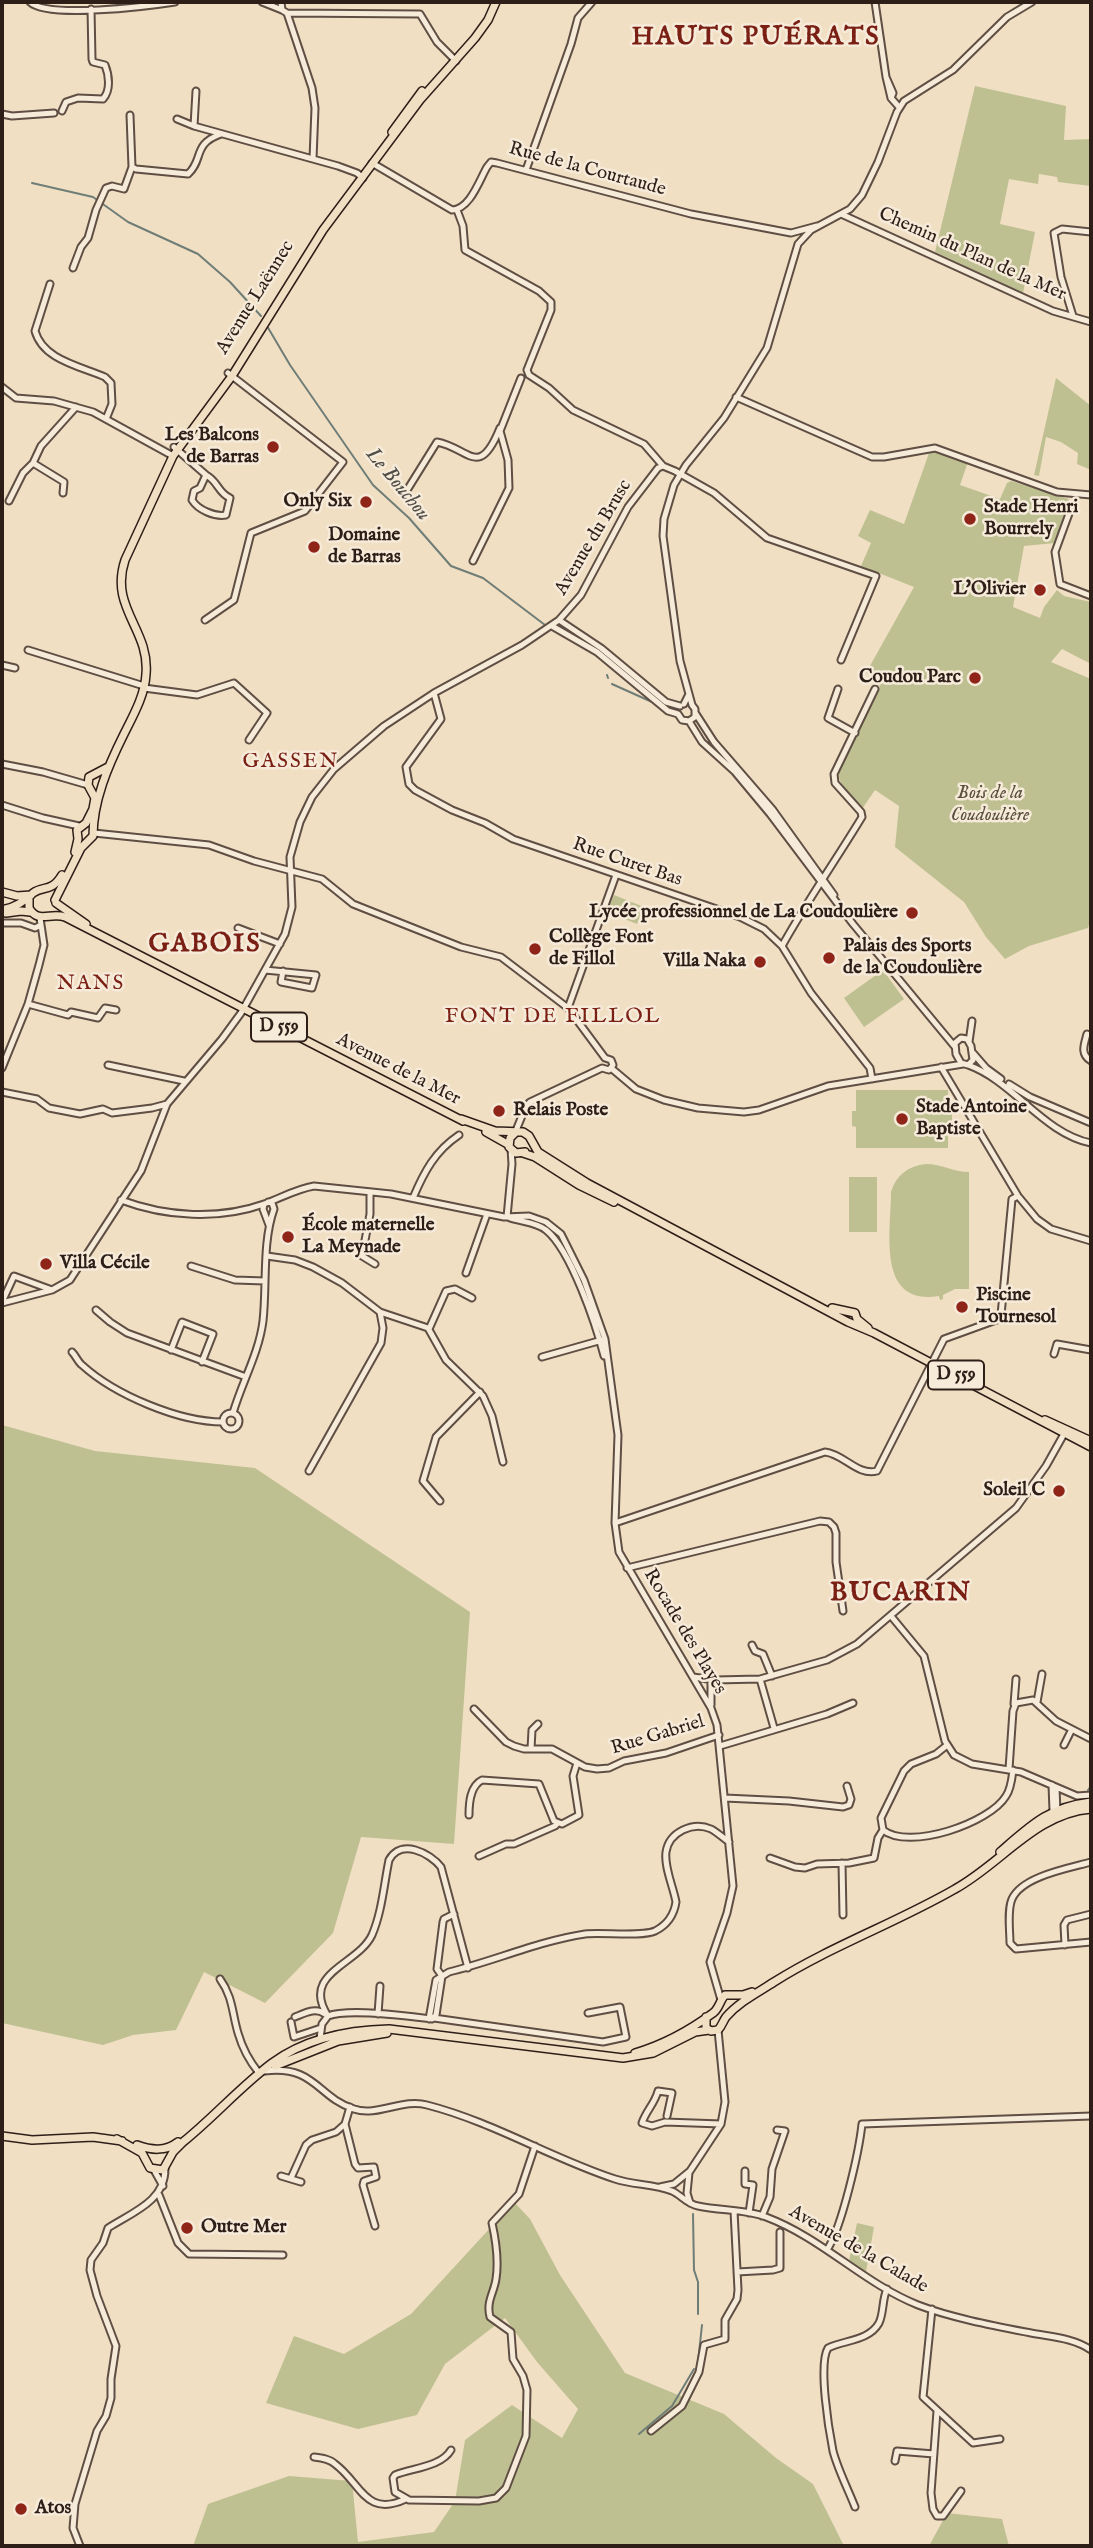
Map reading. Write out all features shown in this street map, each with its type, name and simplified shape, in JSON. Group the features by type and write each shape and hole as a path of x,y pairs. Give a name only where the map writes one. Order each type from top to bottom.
{"main road":[{"name":"Avenue Laënnec","path":"101,788 144,687 147,663 140,638 121,606 118,576 126,549 174,451 230,374 319,228 372,163 409,105 454,59 494,2"},
{"path":"90,783 98,773 108,767"},
{"path":"98,773 104,780"},
{"path":"2,912 59,880 98,809 101,788 90,783"},
{"path":"2,912 30,912 41,921 51,914 94,802 90,783"},
{"path":"44,890 51,893 56,901"},
{"path":"2,892 30,896"},
{"path":"30,896 30,912"},
{"name":"D 559","path":"56,901 97,933"},
{"name":"D 559","path":"51,914 61,915 97,933"},
{"name":"Avenue de la Mer","path":"97,933 461,1119 510,1147"},
{"name":"Avenue de la Mer","path":"461,1119 495,1131 515,1133"},
{"path":"515,1133 526,1134 531,1143 528,1149 521,1153 510,1147 510,1138 515,1133"},
{"name":"D 559","path":"531,1143 538,1152 565,1170 668,1227 816,1304 851,1319 1091,1447"},
{"name":"D 559","path":"521,1153 535,1157 579,1185 660,1226 668,1227"},
{"name":"D 559","path":"1037,1418 1091,1441"},
{"path":"980,1872 1033,1823 1056,1810 1091,1802"},
{"path":"117,2140 139,2150 154,2170 165,2168 183,2142 281,2057 320,2039 366,2030 389,2029 608,2057 623,2058 653,2053 698,2030 712,2031 737,2006 816,1956 955,1890 1051,1819 1069,1812 1091,1809"},
{"path":"608,2057 651,2047 698,2024 715,2012 721,2000 766,1987"},
{"path":"731,1995 737,2000 737,2006"},
{"path":"706,2018 705,2025 712,2031"},
{"path":"260,2073 338,2041 415,2032"},
{"path":"2,2136 32,2140 93,2137 162,2150 175,2144 219,2105 232,2098"},
{"path":"146,2159 152,2150"},
{"path":"162,2150 169,2159"}],"street":[{"path":"30,2 41,9 141,7 175,2"},
{"path":"262,2 284,12 420,13 437,41 454,59"},
{"path":"281,2 303,56 313,93 313,159"},
{"path":"526,170 578,18 592,2"},
{"path":"875,2 891,98 899,107"},
{"path":"801,241 817,226 841,214 856,202 866,188 899,107 904,101 953,70 1001,23 1032,2"},
{"path":"62,111 66,102 78,98 103,99 108,90 108,72 105,65 93,62 92,59 91,9"},
{"path":"887,77 892,89 904,101"},
{"path":"891,98 892,89"},
{"path":"194,126 196,91"},
{"path":"2,114 54,113"},
{"path":"73,268 81,247 88,238 106,188 112,186 124,189 132,167 130,115"},
{"path":"177,119 203,129 338,166 361,177"},
{"path":"203,129 206,143"},
{"path":"132,167 188,174 193,170 197,154 206,143 222,134"},
{"name":"Rue de la Courtaude","path":"457,210 465,205 486,166 491,162 691,214 795,232 809,226 817,226"},
{"path":"372,163 445,208 457,210 463,226 465,250 539,291 551,302 551,310 528,372"},
{"name":"Chemin du Plan de la Mer","path":"841,214 1053,311 1091,322"},
{"path":"1073,316 1061,276 1054,233 1062,229 1091,232"},
{"path":"795,232 801,233 801,241 783,290 767,348 724,418 680,473 667,506 663,536 678,651 692,705 714,742 762,797 843,912 943,1030 966,1065 1001,1083 1042,1118 1074,1126 1091,1123"},
{"path":"50,284 35,331 36,337 48,353 105,377 111,383 112,404 106,419"},
{"path":"404,495 437,442 465,456 475,457 490,450 519,375 528,372"},
{"path":"528,372 573,410 644,444 663,466 714,493 767,538 876,576 841,660"},
{"path":"205,620 234,600 251,533 305,511 343,462 230,374"},
{"path":"2,387 16,398 54,401 93,412 174,451 215,480 224,496 230,498 226,515 220,516 202,509 192,500 194,491 200,488 206,475"},
{"path":"736,397 872,457 935,448 1057,492 1077,496 1091,495"},
{"path":"9,501 41,446 76,407"},
{"path":"473,561 509,488 508,460 500,431 501,425"},
{"path":"33,463 64,482 63,493"},
{"name":"Avenue du Brusc","path":"52,1290 70,1280 141,1171 167,1104 222,1039 243,1009 280,944 292,907 290,857 300,822 312,797 346,757 381,728 434,693 522,645 559,620 573,606 591,580 628,507 642,486 663,466"},
{"path":"1070,512 1055,552 1060,584 1091,596"},
{"path":"559,620 628,669 666,702 692,705"},
{"path":"552,626 597,652 668,710 678,714 682,720 689,721"},
{"path":"28,650 144,687 197,695 234,682 267,713 249,740"},
{"path":"2,665 15,668"},
{"path":"838,689 828,717 855,733"},
{"path":"782,946 806,903 862,817 835,783 834,777 874,690"},
{"name":"Rue Curet Bas","path":"434,693 441,719 406,767 409,784 415,790 513,839 740,917 764,929 782,946 811,993 870,1068 872,1079"},
{"path":"678,714 689,694"},
{"path":"689,721 696,714"},
{"path":"689,721 698,737 735,772 822,881"},
{"path":"2,764 90,783"},
{"path":"2,805 84,832 209,845 327,882 354,904 461,947 501,957 568,1008 605,1058 612,1061 611,1068"},
{"path":"568,1008 615,875"},
{"path":"2,923 21,923 35,928 41,921"},
{"path":"2,1068 28,1004 44,945 41,921"},
{"path":"238,928 280,944"},
{"path":"265,970 283,971 316,975 312,988 281,982 283,971"},
{"path":"28,1004 68,1016 71,1012 94,1018 98,1018 105,1008 116,1010"},
{"path":"611,1068 636,1089 664,1100 727,1112 759,1110 812,1090 940,1067 966,1065 973,1060 969,1042 972,1021 960,1038 956,1050 940,1067"},
{"path":"943,1030 969,1042"},
{"path":"1087,1034 1083,1050 1086,1058 1091,1061"},
{"path":"973,1053 986,1068 1074,1126 1091,1143"},
{"path":"602,1068 601,1062 605,1058"},
{"path":"108,1065 184,1082"},
{"path":"940,1067 1018,1196 1042,1224 1091,1241"},
{"path":"947,1079 951,1067"},
{"path":"515,1133 530,1102 602,1068 611,1068"},
{"path":"2,1093 37,1099 49,1108 80,1114 103,1109 112,1113 167,1104"},
{"path":"522,1116 526,1134"},
{"path":"413,1198 432,1159 443,1146 459,1135"},
{"path":"507,1217 512,1164 510,1147"},
{"path":"512,1164 521,1153"},
{"name":"Rocade des Playes","path":"265,1207 284,1195 314,1186 413,1198 507,1217 529,1216 551,1224 561,1234 584,1280 603,1340 618,1441 615,1523 619,1552 711,1708 719,1735 733,1886 710,1962 721,2000"},
{"path":"370,1192 370,1214 362,1256 375,1264"},
{"path":"273,1210 284,1195"},
{"path":"615,1523 825,1452 834,1453 864,1471 877,1471 948,1336 961,1335 999,1319 1012,1199 1018,1196"},
{"path":"121,1200 133,1205 205,1215 228,1213 253,1206 273,1210"},
{"path":"223,1422 225,1416 233,1413 258,1347 263,1323 272,1203 265,1207"},
{"path":"265,1207 270,1228"},
{"path":"466,1273 486,1214"},
{"path":"267,1256 295,1260 323,1272 351,1289 380,1312 429,1329 446,1360 480,1392 492,1416 503,1462"},
{"path":"191,1266 235,1280 265,1281"},
{"path":"2,1302 14,1276 52,1290"},
{"path":"429,1329 446,1292 455,1289 472,1298"},
{"path":"2,1302 52,1290"},
{"path":"96,1310 118,1328 246,1377"},
{"path":"309,1471 381,1343 383,1328 380,1312"},
{"path":"171,1350 182,1322 213,1334 202,1362"},
{"path":"542,1357 603,1340"},
{"path":"1054,1354 1057,1344 1091,1350"},
{"path":"72,1352 82,1366 148,1405 192,1420 223,1422 231,1429 238,1426 239,1419 233,1413"},
{"path":"440,1501 423,1481 434,1441 480,1392"},
{"path":"692,1677 711,1681 760,1679 810,1666 842,1653 891,1616 1016,1508 1046,1466 1064,1434"},
{"path":"627,1568 820,1521 829,1522 836,1533 836,1562 843,1611"},
{"path":"891,1616 924,1656 946,1746 954,1755 965,1761 1011,1769 1081,1797 1091,1795"},
{"path":"752,1645 755,1651 763,1654 772,1676"},
{"path":"1037,1702 1042,1674"},
{"path":"760,1679 774,1728"},
{"path":"946,1746 904,1771 881,1818 883,1830 889,1835 909,1837 945,1832 990,1811 1006,1797 1011,1769 1016,1679"},
{"path":"698,1686 711,1681"},
{"path":"711,1681 711,1708"},
{"path":"1013,1711 1016,1703 1033,1700 1056,1721 1091,1739"},
{"path":"720,1745 827,1714 853,1703"},
{"name":"Rue Gabriel","path":"474,1709 513,1746 559,1751 585,1767 609,1768 624,1760 666,1753 719,1735"},
{"path":"531,1749 532,1730 538,1724"},
{"path":"1064,1745 1071,1731"},
{"path":"480,1856 579,1815 573,1776 577,1763"},
{"path":"469,1815 469,1803 478,1781 533,1783 539,1784 557,1824"},
{"path":"725,1798 843,1807 849,1805 851,1800 847,1786"},
{"path":"1051,1819 1056,1810 1054,1786"},
{"path":"1091,1802 1091,1809"},
{"path":"1056,1810 1069,1812"},
{"path":"432,2018 435,1983 442,1976 575,1936 608,1932 650,1933 657,1930 669,1920 676,1902 666,1857 674,1837 683,1830 702,1827 713,1830 729,1842"},
{"path":"770,1858 794,1867 874,1858 878,1838 883,1830"},
{"path":"328,2016 321,2001 323,1982 333,1970 358,1953 371,1937 392,1855 409,1849 421,1851 433,1858 443,1872 468,1968"},
{"path":"1091,1862 1044,1874 1018,1891 1010,1900 1010,1943 1016,1949 1091,1942"},
{"path":"842,1863 843,1915"},
{"path":"442,1976 437,1969 443,1922 454,1914"},
{"path":"1065,1945 1064,1925 1067,1920 1091,1914"},
{"path":"220,1979 233,2003 237,2032 251,2063 260,2073 290,2071 308,2078 350,2107 362,2111 408,2103 425,2104 498,2130 573,2164 618,2180 657,2187 680,2196 690,2189 687,2182 690,2171"},
{"path":"378,2014 380,1986"},
{"path":"719,1989 731,1995"},
{"path":"320,2039 321,2028 328,2016 339,2013 432,2018 603,2042 626,2037 620,2007 588,2013"},
{"path":"321,2028 295,2037 293,2019 313,2011 321,2011 328,2016"},
{"path":"657,2187 674,2184 690,2171 721,2124 724,2102 718,2046 712,2031"},
{"path":"667,2119 672,2093 659,2091 642,2123 652,2126 667,2119 721,2124"},
{"path":"655,2103 669,2103"},
{"path":"350,2107 345,2124 355,2164 358,2168 374,2167 377,2173 376,2177 364,2181 363,2185 374,2226"},
{"path":"827,2249 834,2237 844,2203 858,2152 862,2124 1091,2116"},
{"path":"291,2178 306,2145 312,2140 336,2132 345,2124"},
{"path":"762,2216 770,2197 772,2169 785,2132 777,2130"},
{"path":"314,2457 333,2462 362,2496 388,2505 406,2499 487,2501 497,2498 506,2488 526,2437 527,2392 523,2376 513,2359 511,2332 489,2317 489,2297 497,2275 497,2238 492,2223 519,2194 535,2146"},
{"path":"80,2546 73,2528 75,2504 97,2431 109,2407 116,2356 116,2346 90,2270 91,2260 103,2244 108,2228 159,2195 165,2168"},
{"path":"154,2170 163,2186"},
{"path":"745,2172 745,2184 753,2185 749,2213"},
{"path":"281,2176 301,2182"},
{"path":"681,2179 687,2182"},
{"path":"674,2184 674,2192"},
{"path":"687,2193 690,2203"},
{"path":"159,2195 178,2243 189,2254 283,2255"},
{"name":"Avenue de la Calade","path":"680,2196 690,2203 762,2216 792,2228 887,2289 918,2305 1028,2333 1073,2341 1091,2350"},
{"path":"651,2431 682,2406 699,2372 704,2344 719,2343 725,2339 725,2320 737,2299 734,2211"},
{"path":"737,2272 780,2268 780,2232"},
{"path":"855,2507 834,2452 827,2410 824,2359 828,2348 859,2338 873,2329 880,2321 883,2296 887,2289"},
{"path":"932,2309 922,2393 924,2401 973,2443 1000,2440"},
{"path":"937,2411 932,2502 937,2516 943,2516 961,2491"},
{"path":"406,2499 395,2492 395,2475 440,2460 451,2450"},
{"path":"895,2461 897,2451 934,2454"}],"green space":[{"path":"975,86 1066,106 1064,140 1091,139 1091,186 1058,182 1057,177 1039,174 1038,184 1009,179 1000,224 1035,232 1023,293 935,252"},
{"path":"1056,378 1091,406 1091,470 1077,464 1078,453 1061,442 1046,437 1039,476 1034,475"},
{"name":"Bois de la Coudoulière","path":"929,453 968,462 960,485 1000,499 1007,483 1011,481 1069,499 1055,543 1024,546 1013,607 1040,618 1044,607 1057,590 1064,596 1091,602 1091,664 1062,649 1051,662 1091,679 1091,918 1088,928 1029,946 1005,959 986,937 964,902 895,847 899,806 875,790 862,809 845,790 839,777 843,759 880,686 873,682 875,677 866,673 914,587 861,566 871,543 858,536 870,510 904,524"},
{"path":"614,895 644,907 637,924 607,912"},
{"path":"883,970 904,999 864,1027 844,998"},
{"name":"Stade Antoine Baptiste","path":"856,1090 948,1090 948,1112 952,1112 952,1129 948,1130 948,1148 856,1148 856,1127 852,1126 852,1111 856,1111"},
{"path":"926,1164 969,1172 969,1289 955,1289 943,1295 940,1300 939,1296 919,1296 905,1290 896,1278 891,1263 891,1192 904,1172"},
{"path":"849,1177 877,1177 877,1232 849,1232"},
{"path":"2,1425 95,1451 255,1468 470,1612 454,1844 361,1837 333,1933 265,2003 204,1972 176,2030 133,2035 103,2045 2,2023"},
{"path":"514,2202 530,2219 560,2275 625,2373 724,2414 776,2458 813,2484 844,2546 193,2546 208,2504 289,2476 352,2481 358,2542 434,2532 455,2501 465,2440 512,2405 562,2438 578,2409 537,2362 505,2318 445,2364 417,2415 358,2429 266,2403 294,2336 344,2354 411,2314"},
{"path":"857,2223 874,2227 866,2272 849,2261"},
{"path":"947,2513 1002,2519 1009,2546 929,2546"}],"waterway":[{"name":"Le Bouchou","path":"32,183 93,197 128,222 198,254 230,282 261,316"},
{"name":"Le Bouchou","path":"267,326 290,365 373,485 409,518 451,566 483,578 545,625"},
{"name":"Le Bouchou","path":"612,684 652,702"},
{"path":"1088,1790 1091,1786"},
{"path":"693,2214 698,2314"},
{"path":"698,2362 702,2325"},
{"path":"639,2434 672,2406 694,2369"}],"place":[{"name":"Les Balcons de Barras","path":"273,447"},
{"name":"Only Six","path":"366,502"},
{"name":"Stade Henri Bourrely","path":"970,519"},
{"name":"Domaine de Barras","path":"314,547"},
{"name":"L'Olivier","path":"1040,590"},
{"name":"Coudou Parc","path":"975,678"},
{"name":"Lycée professionnel de La Coudoulière","path":"912,913"},
{"name":"Collège Font de Fillol","path":"535,949"},
{"name":"Palais des Sports de la Coudoulière","path":"829,958"},
{"name":"Villa Naka","path":"760,962"},
{"name":"Relais Poste","path":"499,1111"},
{"name":"Stade Antoine Baptiste","path":"902,1119"},
{"name":"École maternelle La Meynade","path":"288,1237"},
{"name":"Villa Cécile","path":"46,1264"},
{"name":"Piscine Tournesol","path":"962,1307"},
{"name":"Soleil C","path":"1059,1491"},
{"name":"Outre Mer","path":"187,2228"},
{"name":"Atos","path":"21,2509"}],"district":[{"name":"HAUTS PUÉRATS","path":"756,39"},
{"name":"GASSEN","path":"291,763"},
{"name":"GABOIS","path":"205,946"},
{"name":"NANS","path":"91,985"},
{"name":"FONT DE FILLOL","path":"553,1018"},
{"name":"BUCARIN","path":"901,1595"}]}
